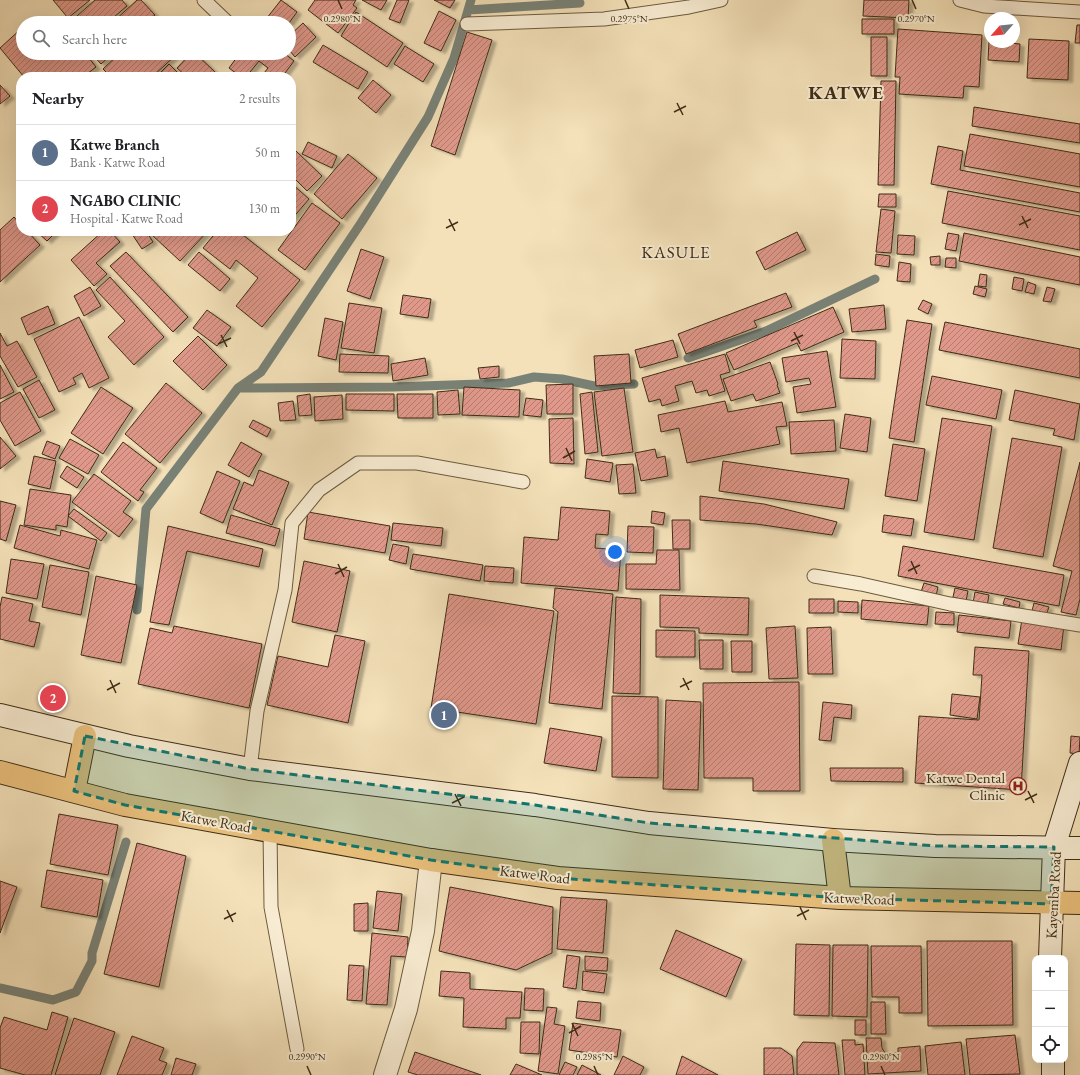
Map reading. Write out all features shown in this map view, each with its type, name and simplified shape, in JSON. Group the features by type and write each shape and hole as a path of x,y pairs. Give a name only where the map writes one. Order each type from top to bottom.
{"highway":[{"path":"74,791 85,736"},
{"name":"Katwe Road","path":"0,772 125,805 431,860 558,878 840,898 1051,904 1080,903"},
{"path":"833,840 840,898"}],"street":[{"path":"0,715 85,736 250,769 535,805 649,823 833,840 935,846 1080,848"},
{"name":"Kayemba Road","path":"1050,955 1054,847 1080,763"},
{"path":"385,1075 406,1009 423,931 431,860"},
{"path":"1052,1075 1053,1063"}],"lane":[{"path":"204,0 221,16"},
{"path":"467,24 604,19 688,7 721,0"},
{"path":"960,0 984,6 1080,12"},
{"path":"250,769 256,711 285,590 292,523 319,490 358,463 417,463 523,482"},
{"path":"814,576 861,584 950,604 1080,625"},
{"path":"270,830 271,907 297,1048"}],"highlighted area":[{"path":"85,736 250,769 535,805 649,823 935,846 1054,847 1051,904 840,898 558,878 431,860 125,805 74,791"}],"building":[{"path":"53,0 90,0 70,16 66,16"},
{"path":"95,0 122,0 127,6 115,16 77,16"},
{"path":"137,0 141,0 155,15 154,16 120,16"},
{"path":"281,0 297,12 294,16 268,16"},
{"path":"315,0 356,0 353,5 357,8 338,33 308,10"},
{"path":"362,0 387,0 381,10"},
{"path":"397,0 409,0 400,23 389,19"},
{"path":"434,0 455,0 450,8"},
{"path":"864,0 909,0 908,18 863,16"},
{"path":"439,11 456,20 441,51 424,43"},
{"path":"356,12 403,43 387,67 341,36"},
{"path":"862,19 894,19 894,34 862,34"},
{"path":"303,23 316,37 296,56 296,30"},
{"path":"1077,25 1080,25 1080,43 1075,43"},
{"path":"898,29 982,35 979,87 964,86 963,98 899,94 900,77 895,77"},
{"path":"467,32 492,40 455,155 431,146"},
{"path":"16,33 16,60 90,60 96,67 90,72 20,72 0,48"},
{"path":"871,37 887,37 887,76 871,76"},
{"path":"1029,39 1069,41 1068,80 1027,78"},
{"path":"323,45 368,72 358,89 313,62"},
{"path":"405,46 434,64 423,82 394,64"},
{"path":"989,48 1020,48 1019,62 988,60"},
{"path":"97,60 105,60 101,64"},
{"path":"113,60 170,60 157,72 106,72 103,69"},
{"path":"184,60 202,60 215,72 181,72 177,68"},
{"path":"235,60 294,61 286,72 265,72 268,68 259,61 250,72 234,72 229,68"},
{"path":"169,64 177,72 161,72"},
{"path":"373,80 391,95 376,113 358,98"},
{"path":"881,81 896,81 894,185 878,185"},
{"path":"0,85 10,96 0,104"},
{"path":"974,107 1080,124 1080,143 972,126"},
{"path":"970,134 1080,154 1080,187 964,166"},
{"path":"308,142 337,156 332,168 302,154"},
{"path":"938,146 963,151 960,170 1080,193 1080,212 931,184"},
{"path":"296,151 322,176 307,191 296,180"},
{"path":"348,154 377,178 342,219 314,194"},
{"path":"296,187 309,199 296,214"},
{"path":"948,191 1080,216 1080,250 942,223"},
{"path":"879,194 896,194 896,207 878,207"},
{"path":"312,203 340,223 305,270 278,250 288,236 296,236 296,225"},
{"path":"881,209 895,211 891,253 876,252"},
{"path":"14,217 16,219 16,236 32,236 40,245 0,282 0,230"},
{"path":"797,232 806,250 765,270 756,252"},
{"path":"948,233 959,235 956,251 945,249"},
{"path":"964,233 1080,257 1080,285 959,261"},
{"path":"898,235 915,236 914,255 897,254"},
{"path":"42,236 52,236 47,241"},
{"path":"97,236 115,236 120,242 96,263 107,274 94,286 71,260"},
{"path":"133,236 149,236 153,242 142,249"},
{"path":"153,236 203,236 180,261"},
{"path":"213,236 244,236 300,280 262,327 236,306 258,278 236,260 230,269 203,248"},
{"path":"361,249 384,257 370,299 347,291"},
{"path":"126,252 188,317 173,332 110,266"},
{"path":"199,252 230,279 220,291 188,265"},
{"path":"876,254 890,256 889,267 875,265"},
{"path":"940,256 940,265 931,265 930,257"},
{"path":"946,258 956,258 956,268 945,267"},
{"path":"899,262 911,264 910,282 897,281"},
{"path":"980,274 987,275 986,287 978,286"},
{"path":"110,277 164,337 134,365 108,337 125,321 96,290"},
{"path":"1014,277 1024,279 1022,291 1012,289"},
{"path":"1028,282 1036,285 1034,294 1025,292"},
{"path":"975,286 987,289 985,297 973,294"},
{"path":"90,287 101,306 84,316 74,296"},
{"path":"1047,287 1055,289 1051,302 1043,301"},
{"path":"786,293 792,307 754,321 757,327 686,354 678,334"},
{"path":"403,295 431,299 428,318 400,314"},
{"path":"923,300 932,304 928,314 918,309"},
{"path":"349,303 382,308 374,353 341,348"},
{"path":"884,305 886,329 852,332 849,309"},
{"path":"48,306 55,324 28,335 21,318"},
{"path":"833,307 844,332 801,351 797,343 734,370 726,353"},
{"path":"207,310 231,327 217,346 193,328"},
{"path":"79,317 109,378 89,388 82,373 73,378 76,384 59,392 34,339"},
{"path":"325,318 343,322 336,360 318,356"},
{"path":"907,320 932,324 914,442 889,438"},
{"path":"945,322 1080,349 1080,378 939,350"},
{"path":"0,333 7,346 17,341 37,377 18,387 0,356"},
{"path":"198,336 227,365 203,390 173,361"},
{"path":"842,339 876,341 875,379 840,378"},
{"path":"673,340 678,357 640,368 635,350"},
{"path":"827,351 836,407 797,413 793,387 811,384 809,378 786,382 782,358"},
{"path":"340,354 389,356 388,373 339,372"},
{"path":"629,354 631,383 596,386 594,356"},
{"path":"725,354 730,372 720,375 725,391 709,396 707,390 696,393 692,381 675,386 679,401 662,406 660,399 649,402 642,378"},
{"path":"425,358 428,375 393,381 391,364"},
{"path":"770,362 780,393 756,401 753,394 731,401 723,379"},
{"path":"0,365 14,392 0,399"},
{"path":"499,366 499,377 480,379 478,368"},
{"path":"932,376 1002,390 996,419 926,405"},
{"path":"39,380 55,410 39,418 23,389"},
{"path":"166,383 202,413 160,463 125,434"},
{"path":"573,384 573,414 547,414 546,385"},
{"path":"101,387 133,408 103,454 71,433"},
{"path":"464,387 520,390 519,417 462,415"},
{"path":"624,388 633,452 602,456 594,392"},
{"path":"458,390 460,414 438,415 437,392"},
{"path":"1015,390 1080,404 1074,440 1053,435 1055,429 1009,420"},
{"path":"20,392 41,431 15,446 0,420 0,403"},
{"path":"592,392 598,452 585,454 580,394"},
{"path":"310,394 312,415 299,416 297,396"},
{"path":"346,394 394,394 394,411 346,410"},
{"path":"397,394 433,394 433,418 398,418"},
{"path":"342,395 343,419 315,421 314,397"},
{"path":"526,398 543,400 541,417 523,415"},
{"path":"293,401 296,420 280,421 278,403"},
{"path":"725,401 728,412 782,402 787,426 776,427 780,444 687,463 679,428 661,432 658,415"},
{"path":"845,414 871,418 867,452 840,448"},
{"path":"573,418 574,464 550,463 549,419"},
{"path":"942,418 992,426 974,540 924,532"},
{"path":"253,420 271,429 267,437 249,427"},
{"path":"834,420 836,451 791,454 789,422"},
{"path":"0,437 16,456 0,469"},
{"path":"1012,438 1062,447 1043,557 993,548"},
{"path":"70,439 99,455 88,474 59,458"},
{"path":"47,441 60,446 55,459 42,454"},
{"path":"123,442 157,468 140,490 144,492 138,501 101,472"},
{"path":"241,442 262,454 249,477 228,465"},
{"path":"893,444 925,449 917,501 885,496"},
{"path":"655,449 657,458 665,456 668,476 641,481 635,453"},
{"path":"34,456 56,461 50,489 28,484"},
{"path":"587,459 613,463 610,482 585,478"},
{"path":"723,461 849,479 844,509 719,491"},
{"path":"1080,462 1080,599 1076,615 1061,612 1072,571 1053,566"},
{"path":"633,464 636,493 619,494 616,465"},
{"path":"67,466 84,477 77,488 60,477"},
{"path":"259,470 289,482 272,525 233,509 244,482 253,486"},
{"path":"217,471 240,481 223,523 200,513"},
{"path":"94,474 131,501 123,512 133,519 119,537 72,502"},
{"path":"30,489 71,495 67,527 56,525 56,530 24,525"},
{"path":"700,496 764,504 837,522 832,535 756,524 700,520"},
{"path":"0,501 16,505 6,541 0,539"},
{"path":"561,507 610,511 608,535 596,534 595,548 621,550 618,591 521,583 524,537 558,540"},
{"path":"74,509 107,533 101,541 68,516"},
{"path":"652,511 665,513 663,525 651,523"},
{"path":"308,512 390,526 385,553 304,539"},
{"path":"231,515 280,529 275,546 226,533"},
{"path":"884,515 914,519 911,536 882,532"},
{"path":"672,520 690,520 690,549 673,549"},
{"path":"393,523 443,528 441,546 391,540"},
{"path":"20,525 60,536 61,530 97,540 89,569 14,548"},
{"path":"168,526 263,549 259,567 187,551 169,625 150,622"},
{"path":"628,526 654,527 653,553 627,552"},
{"path":"393,544 409,547 406,564 389,560"},
{"path":"903,546 1064,575 1059,606 898,576"},
{"path":"657,550 679,550 680,590 626,589 626,564 656,564"},
{"path":"413,554 483,565 480,581 410,569"},
{"path":"11,559 44,564 37,599 6,593"},
{"path":"304,561 350,571 337,632 292,622"},
{"path":"50,565 89,572 81,615 42,607"},
{"path":"485,566 514,568 513,583 484,581"},
{"path":"96,576 137,585 121,663 81,655"},
{"path":"924,583 938,587 936,596 921,592"},
{"path":"555,588 613,594 602,709 549,703 558,612 553,608"},
{"path":"955,588 968,591 966,601 953,597"},
{"path":"975,592 989,595 987,606 973,603"},
{"path":"449,594 554,611 536,724 431,708"},
{"path":"660,595 749,598 748,635 699,633 699,628 660,627"},
{"path":"2,597 33,604 29,621 40,623 34,647 0,639 0,607"},
{"path":"616,597 641,599 640,694 613,693"},
{"path":"1005,598 1020,602 1019,608 1003,604"},
{"path":"809,599 834,599 834,613 809,613"},
{"path":"862,600 929,606 927,625 861,619"},
{"path":"838,601 858,602 858,613 838,612"},
{"path":"1034,603 1049,607 1046,615 1032,611"},
{"path":"936,612 954,613 954,625 935,624"},
{"path":"959,615 1011,621 1009,638 957,632"},
{"path":"1022,619 1064,625 1061,650 1018,644"},
{"path":"174,626 262,644 249,708 138,684 150,628 172,633"},
{"path":"795,626 798,678 769,679 766,628"},
{"path":"831,627 833,674 808,674 807,628"},
{"path":"656,630 695,631 695,657 656,657"},
{"path":"335,635 365,641 348,723 267,705 278,656 328,667"},
{"path":"699,640 723,640 723,669 700,669"},
{"path":"731,641 752,641 752,672 732,672"},
{"path":"975,647 1029,651 1021,790 915,783 919,716 979,720 982,675 973,675"},
{"path":"799,682 800,791 753,791 753,778 704,778 703,683"},
{"path":"952,694 980,697 977,719 950,715"},
{"path":"612,696 658,697 658,778 612,777"},
{"path":"666,700 701,702 698,790 663,789"},
{"path":"823,702 852,705 851,719 834,717 831,741 819,740"},
{"path":"550,728 602,737 596,771 544,763"},
{"path":"1071,736 1080,737 1079,754 1070,753"},
{"path":"830,768 903,768 903,782 831,781"},
{"path":"59,814 118,825 108,875 50,864"},
{"path":"137,843 186,856 159,987 104,974"},
{"path":"47,870 103,880 97,917 41,907"},
{"path":"0,881 17,887 0,933"},
{"path":"450,887 553,907 552,953 516,970 439,951"},
{"path":"377,891 402,894 398,931 373,928"},
{"path":"561,897 607,900 603,953 557,949"},
{"path":"368,903 368,931 354,931 354,904"},
{"path":"676,930 742,959 726,997 660,969"},
{"path":"372,933 408,937 407,957 391,956 387,1005 366,1004"},
{"path":"927,941 1012,941 1013,1025 928,1026"},
{"path":"796,944 830,945 829,1016 794,1015"},
{"path":"833,945 868,945 867,1017 832,1016"},
{"path":"871,946 921,946 922,1013 899,1013 899,997 872,997"},
{"path":"567,955 580,957 576,989 563,987"},
{"path":"585,956 608,958 607,971 585,970"},
{"path":"349,965 364,966 362,1001 347,1000"},
{"path":"441,971 470,973 470,989 522,992 520,1018 506,1018 506,1029 463,1027 464,998 439,996"},
{"path":"583,971 607,974 604,993 582,990"},
{"path":"525,988 544,989 543,1011 524,1010"},
{"path":"578,1001 601,1003 600,1021 576,1018"},
{"path":"871,1002 885,1002 886,1034 871,1034"},
{"path":"547,1007 557,1008 554,1024 565,1026 558,1074 538,1071"},
{"path":"52,1012 68,1017 51,1075 25,1075 0,1068 0,1028 4,1017 47,1030"},
{"path":"74,1018 115,1032 100,1075 55,1075"},
{"path":"855,1020 866,1020 866,1035 855,1035"},
{"path":"521,1022 540,1022 539,1054 520,1053"},
{"path":"573,1023 621,1030 617,1057 569,1050"},
{"path":"1015,1035 1020,1074 970,1075 966,1039"},
{"path":"132,1036 164,1048 159,1060 167,1063 162,1075 117,1075"},
{"path":"866,1038 881,1038 882,1048 885,1053 898,1053 898,1048 920,1046 921,1071 868,1074"},
{"path":"842,1040 855,1040 855,1045 863,1044 865,1075 845,1075"},
{"path":"803,1042 835,1043 839,1075 797,1075 797,1050"},
{"path":"961,1042 965,1075 928,1075 925,1046"},
{"path":"764,1048 781,1048 792,1056 794,1075 764,1075"},
{"path":"415,1052 481,1075 418,1075 408,1072"},
{"path":"623,1056 644,1067 640,1075 614,1075"},
{"path":"682,1056 718,1075 676,1075"},
{"path":"176,1058 196,1064 192,1075 171,1075"},
{"path":"565,1062 577,1067 573,1075 559,1075"},
{"path":"516,1064 542,1075 510,1075"},
{"path":"582,1065 601,1075 577,1075"}],"waterway":[{"path":"137,610 146,509 238,388 261,372 361,223 428,117 454,58 471,0"},
{"path":"468,10 580,3"},
{"path":"688,358 766,331 875,279"},
{"path":"238,388 393,387 508,383 534,377 562,379 594,386 634,384"},
{"path":"0,988 53,1000 76,992 92,961 92,953 126,842"}],"place":[{"name":"NGABO CLINIC","path":"53,698"},
{"name":"Katwe Branch","path":"444,715"},
{"name":"Katwe Dental Clinic","path":"1018,786"}],"district":[{"name":"KATWE","path":"846,92"},
{"name":"KASULE","path":"676,252"}]}
